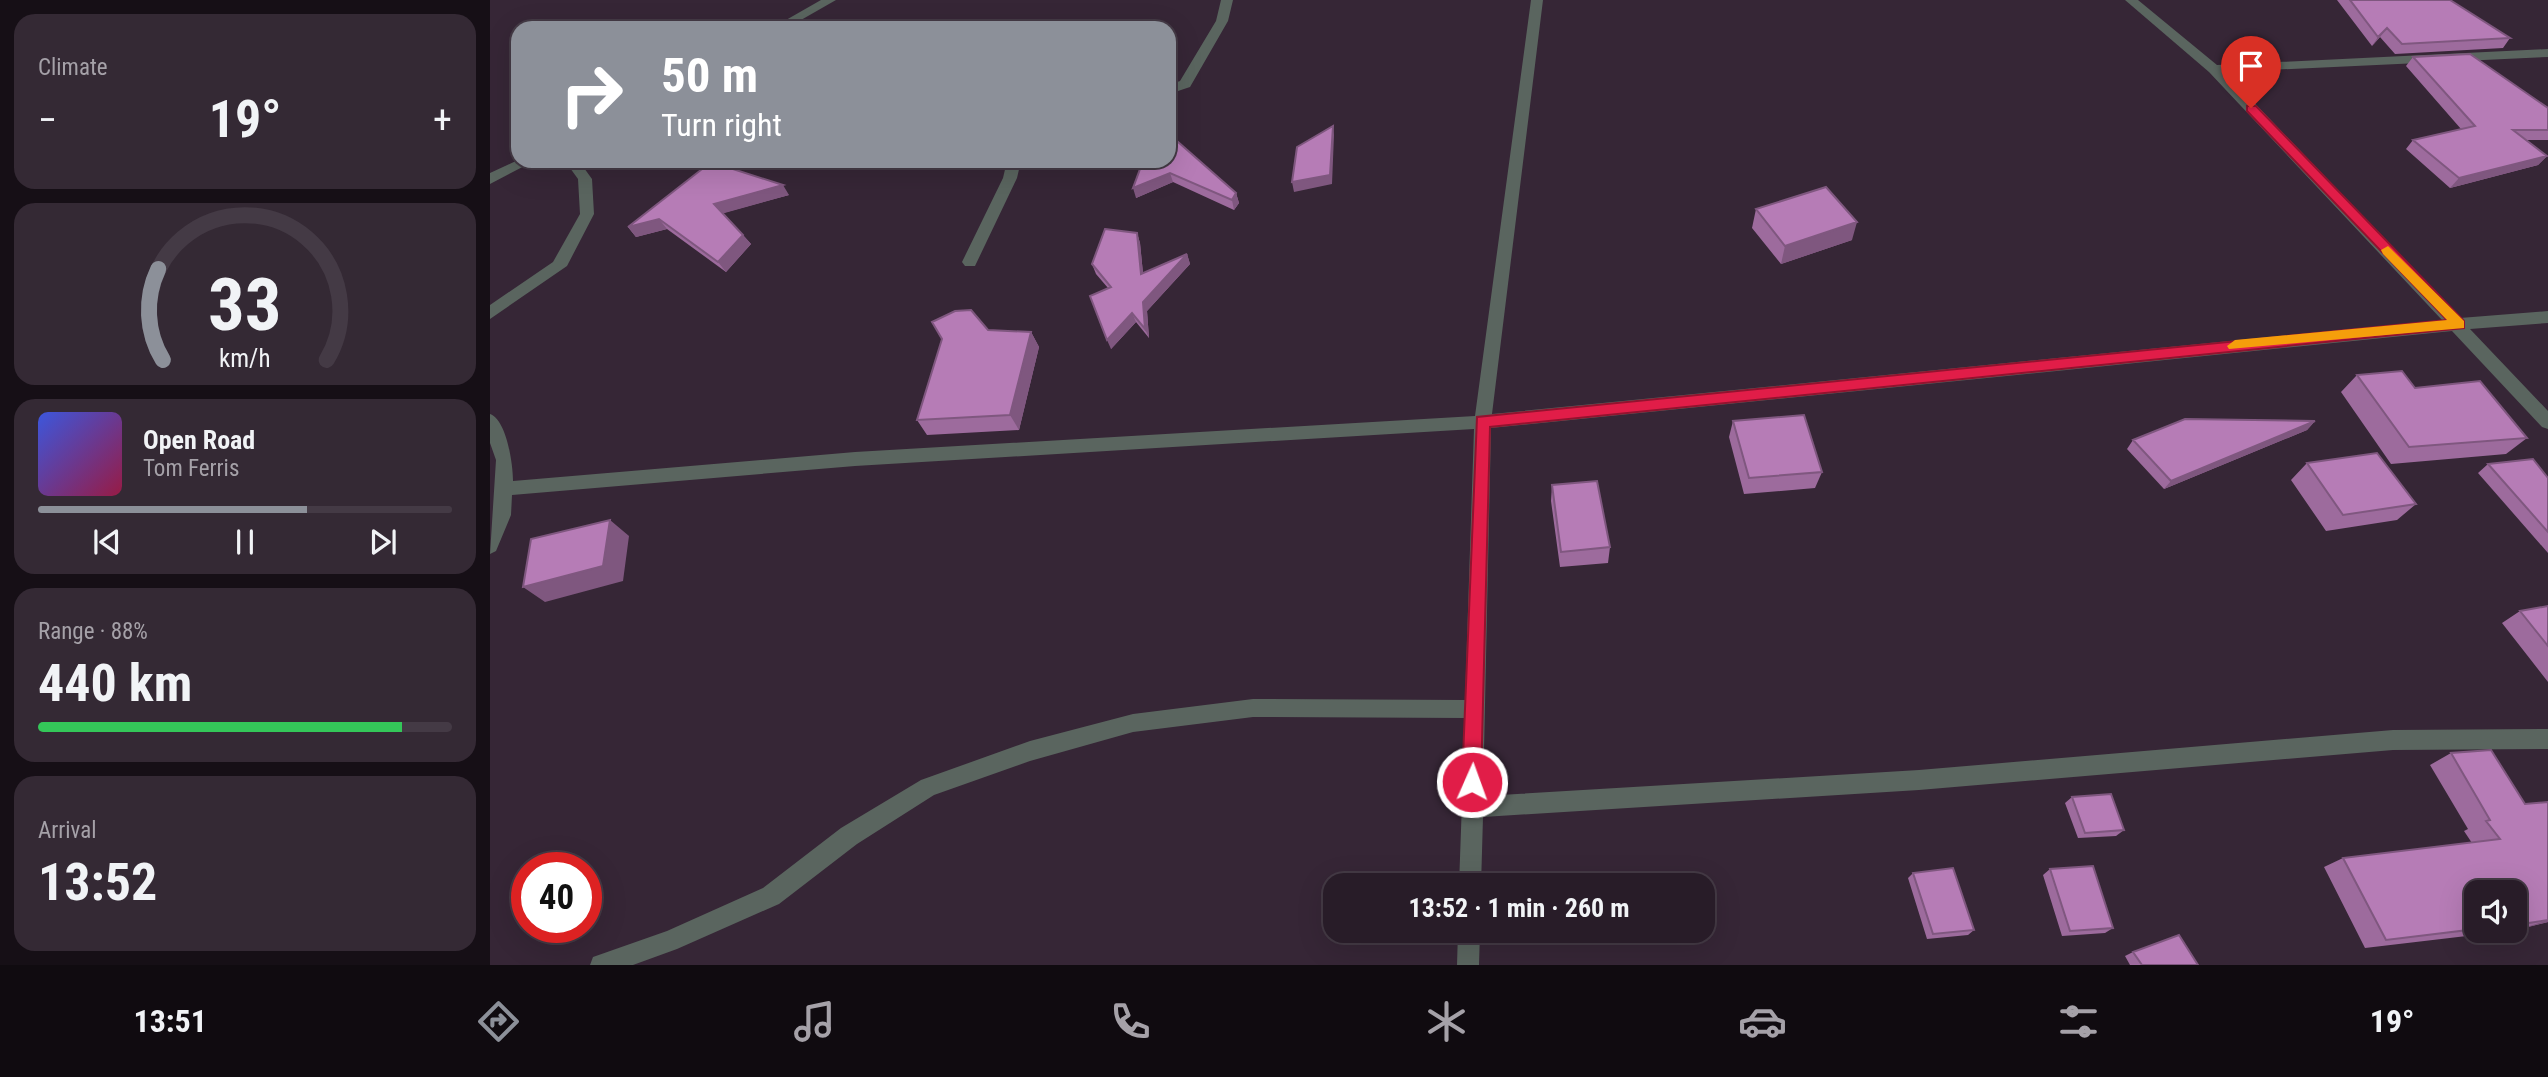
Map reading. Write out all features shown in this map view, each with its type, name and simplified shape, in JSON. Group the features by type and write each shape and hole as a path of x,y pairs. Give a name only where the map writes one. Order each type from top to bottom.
{"street":[{"path":"791,21 830,0"},
{"path":"1176,87 1185,84 1222,21 1227,0"},
{"path":"1470,873 1483,422 1537,0"},
{"path":"2131,0 2214,69 2459,324 2548,422"},
{"path":"2214,69 2548,53"},
{"path":"490,180 513,168"},
{"path":"490,313 559,266 587,214 585,179 577,168"},
{"path":"970,262 1012,168"},
{"path":"503,489 855,459 1483,422 2548,317"},
{"path":"490,421 505,460 502,515 490,546"},
{"path":"601,965 771,896 849,836 928,787 1030,751 1133,723 1253,708 1474,709"},
{"path":"1471,807 1919,780 2393,740 2548,739"},
{"path":"1468,965 1469,943"}],"building":[{"path":"2350,0 2450,0 2510,38 2402,44 2387,28 2378,37"},
{"path":"2470,54 2548,108 2548,130 2513,130 2547,156 2459,178 2413,140 2475,126 2413,57"},
{"path":"1333,126 1330,175 1292,182 1297,147"},
{"path":"1176,140 1236,193 1232,200 1170,173 1133,188 1140,168 1176,168"},
{"path":"703,168 730,168 783,185 714,204 743,235 718,262 659,219 628,227"},
{"path":"1826,187 1857,222 1785,246 1756,209"},
{"path":"1105,229 1137,233 1141,274 1187,254 1143,302 1145,329 1132,313 1107,340 1090,296 1111,287 1092,264"},
{"path":"971,310 988,330 1031,332 1010,415 917,420 942,339 932,322 955,311"},
{"path":"2402,371 2415,388 2480,381 2527,438 2409,447 2357,375"},
{"path":"1804,415 1822,472 1749,478 1733,421"},
{"path":"2185,419 2315,421 2171,481 2133,440"},
{"path":"2377,453 2416,504 2343,515 2307,463"},
{"path":"2533,459 2548,478 2548,532 2488,464"},
{"path":"1597,481 1610,547 1561,552 1552,485"},
{"path":"610,520 603,566 523,587 531,539"},
{"path":"2548,606 2548,646 2520,611"},
{"path":"2491,750 2525,804 2548,802 2548,920 2527,923 2527,880 2464,880 2464,930 2386,940 2343,858 2500,839 2486,821 2490,820 2451,753"},
{"path":"2111,794 2124,830 2085,833 2072,797"},
{"path":"2093,866 2113,928 2070,931 2050,869"},
{"path":"1953,868 1974,930 1933,934 1913,873"},
{"path":"2179,935 2198,965 2142,965 2133,952"}],"slow traffic":[{"path":"2235,346 2459,324 2388,250"}],"route":[{"path":"1472,782 1483,422 2459,324 2251,108"}]}
